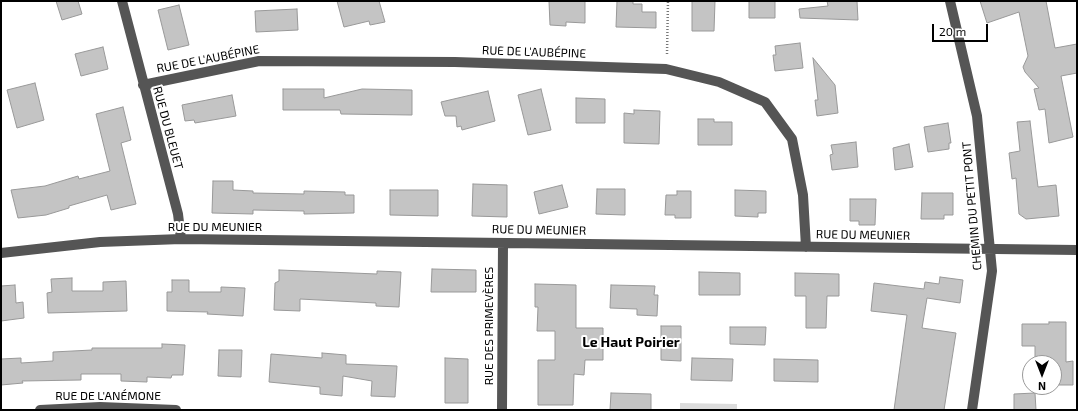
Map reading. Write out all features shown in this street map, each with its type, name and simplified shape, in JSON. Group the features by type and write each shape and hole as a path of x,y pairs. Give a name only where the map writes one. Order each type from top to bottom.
{"street":[{"name":"RUE DU BLEUET","path":"122,1 178,214 181,239"},
{"name":"CHEMIN DU PETIT PONT","path":"950,1 977,116 991,249 992,271 972,410"},
{"name":"RUE DE L'AUBÉPINE","path":"143,85 259,61 454,62 666,69 719,82 765,102 792,139 803,196 806,247"},
{"name":"RUE DU MEUNIER","path":"1,253 100,242 181,239 1077,250"},
{"name":"RUE DES PRIMEVÈRES","path":"502,410 503,243"},
{"name":"RUE DE L'ANÉMONE","path":"40,410 100,407 176,410"}],"path":[{"path":"666,69 668,1"}],"shaded area":[{"path":"680,403 737,404 737,410 680,410"}],"building":[{"path":"56,1 78,1 82,14 62,20"},
{"path":"337,1 379,1 385,22 370,25 369,21 344,27"},
{"path":"549,1 585,1 585,23 566,22 566,26 550,25"},
{"path":"617,1 633,1 633,4 642,4 642,12 656,12 656,28 616,27"},
{"path":"692,1 715,1 714,31 692,31"},
{"path":"749,1 775,1 775,18 749,18"},
{"path":"827,1 857,1 858,20 800,18 799,9 828,6"},
{"path":"980,1 1046,1 1055,48 1077,44 1077,73 1061,76 1073,137 1049,143 1045,109 1039,110 1034,89 1039,88 1025,72 1023,67 1028,56 1019,12 987,23"},
{"path":"179,5 189,45 168,50 158,10"},
{"path":"297,9 298,30 256,32 255,11"},
{"path":"800,43 803,68 775,71 773,55 776,55 775,46"},
{"path":"103,47 108,69 81,76 75,54"},
{"path":"813,58 835,85 838,113 817,116 815,100 818,100"},
{"path":"35,83 44,120 17,128 7,90"},
{"path":"283,89 324,89 324,98 362,89 412,90 412,115 341,114 340,110 283,110"},
{"path":"541,89 551,130 528,135 518,95"},
{"path":"488,91 495,121 462,130 461,126 457,127 456,116 445,116 441,102"},
{"path":"232,95 236,116 195,123 194,120 185,121 182,105"},
{"path":"576,98 605,99 605,123 576,123"},
{"path":"123,107 131,140 121,143 136,204 111,210 107,195 69,206 69,208 46,215 18,218 11,190 45,186 78,176 79,179 110,171 96,114"},
{"path":"634,110 660,111 659,144 624,143 624,113 634,114"},
{"path":"698,119 714,119 714,122 732,122 732,145 698,145"},
{"path":"1030,121 1038,187 1056,185 1059,216 1026,219 1019,214 1016,178 1012,179 1009,153 1020,151 1017,122"},
{"path":"948,123 951,143 949,143 949,149 928,152 924,127"},
{"path":"856,142 858,167 832,170 830,155 833,154 831,145"},
{"path":"909,144 913,167 895,170 893,148"},
{"path":"213,181 233,181 233,190 253,191 253,193 304,194 304,191 345,192 345,195 354,195 354,213 304,214 304,211 253,210 253,214 212,213"},
{"path":"473,184 507,185 507,217 472,216"},
{"path":"562,185 568,207 539,214 534,192"},
{"path":"597,189 625,189 625,215 596,214"},
{"path":"390,190 438,190 438,216 390,215"},
{"path":"735,190 766,191 766,213 758,213 758,217 735,216"},
{"path":"677,191 691,191 691,218 675,218 675,215 665,215 666,195 677,195"},
{"path":"922,193 953,193 953,215 944,215 944,219 921,219"},
{"path":"850,199 876,199 875,225 859,225 859,221 850,221"},
{"path":"432,269 476,270 476,292 431,292"},
{"path":"279,270 377,274 377,271 401,272 399,307 376,306 376,303 300,299 300,311 274,310 275,283 279,281"},
{"path":"699,272 740,273 740,295 699,295"},
{"path":"795,273 839,274 839,296 827,296 826,328 806,328 806,296 795,296"},
{"path":"940,277 963,280 960,303 927,298 922,328 956,333 944,410 894,410 907,315 871,311 874,283 924,289 925,282 939,284"},
{"path":"72,278 72,291 103,291 103,282 126,281 127,311 48,313 47,293 52,292 51,279"},
{"path":"172,280 189,280 189,292 221,292 221,287 245,288 243,316 207,314 208,312 167,311 167,292 172,292"},
{"path":"535,284 576,285 576,328 603,328 603,360 585,360 584,375 574,374 573,405 538,405 538,360 555,360 555,331 537,331 538,307 535,307"},
{"path":"15,285 16,303 23,302 24,318 1,321 1,286"},
{"path":"611,285 655,286 654,295 658,295 657,316 637,315 637,309 610,308"},
{"path":"1049,322 1066,322 1066,362 1073,361 1073,385 1062,385 1062,355 1035,355 1035,346 1022,346 1022,324 1049,324"},
{"path":"661,326 681,326 681,361 661,360"},
{"path":"730,327 766,327 765,345 730,344"},
{"path":"162,344 185,345 183,375 172,375 171,378 147,377 147,382 121,381 121,374 81,374 81,380 22,381 23,383 1,385 1,359 21,358 21,363 53,361 53,352 92,350 92,348 162,348"},
{"path":"219,350 242,350 241,377 218,376"},
{"path":"322,353 346,355 346,364 397,366 395,397 371,396 372,381 343,376 342,396 320,394 320,387 269,382 271,354 322,358"},
{"path":"445,358 468,359 468,403 445,403"},
{"path":"692,358 733,359 732,381 691,380"},
{"path":"774,359 818,360 818,382 774,381"},
{"path":"611,393 651,394 651,410 610,410"},
{"path":"1014,394 1035,395 1036,410 1014,410"}],"district":[{"name":"Le Haut Poirier","path":"631,342"}]}
